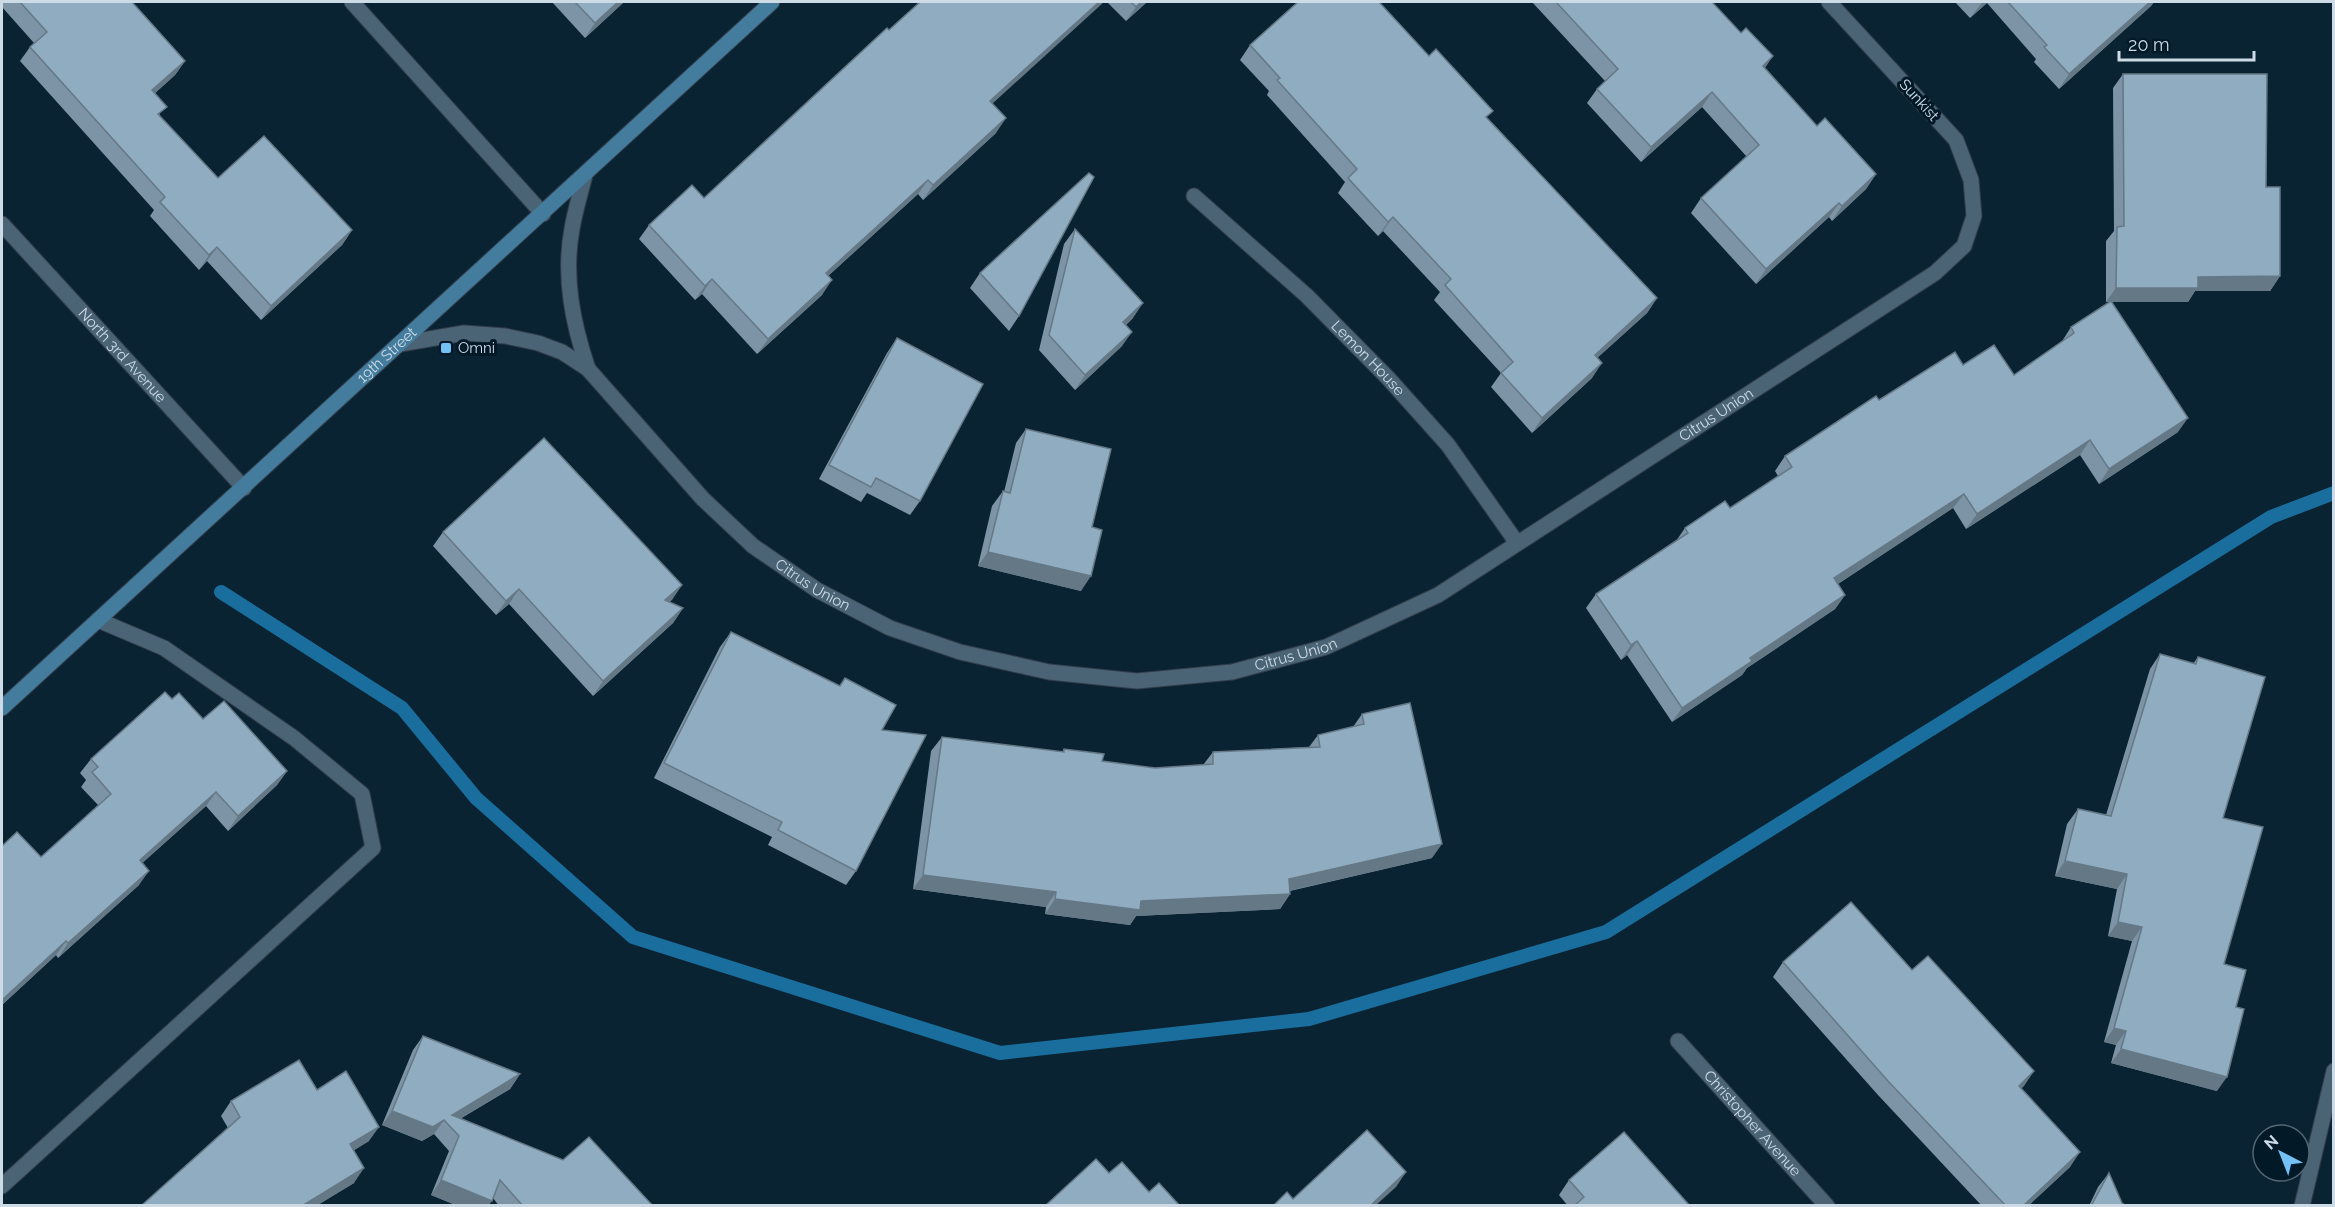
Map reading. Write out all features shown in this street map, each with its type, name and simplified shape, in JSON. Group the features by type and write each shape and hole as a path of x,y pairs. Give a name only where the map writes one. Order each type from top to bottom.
{"main road":[{"name":"19th Street","path":"2,708 772,2"}],"street":[{"path":"352,2 543,213"},
{"name":"Sunkist","path":"1829,2 1956,140 1971,180 1974,216"},
{"name":"Citrus Union","path":"585,174 572,229 568,274 572,313 588,369"},
{"name":"Lemon House","path":"1194,195 1307,296 1388,378 1448,445 1517,543"},
{"name":"Citrus Union","path":"400,344 464,333 505,336 538,343 562,352 588,369 703,499 753,546 817,590 890,628 960,652 1048,672 1137,681 1232,672 1326,647 1438,594 1935,273 1964,246 1974,216"},
{"name":"North 3rd Avenue","path":"2,224 243,488"},
{"path":"2,1186 373,848 362,794 294,738 164,648 98,620"},
{"name":"Christopher Avenue","path":"1678,1041 1827,1206"},
{"path":"2302,1206 2334,1071"}],"building":[{"path":"20,2 132,2 185,61 152,90 167,107 158,114 218,178 264,136 352,230 271,306 217,247 209,255 160,202 165,197 30,47 47,32"},
{"path":"575,2 618,2 595,23"},
{"path":"920,2 1099,2 990,101 1006,118 933,185 928,180 826,273 832,280 768,339 712,279 705,286 649,225 692,185 704,198 887,28 889,30"},
{"path":"1131,2 1141,2 1136,7"},
{"path":"1298,2 1379,2 1429,56 1436,49 1493,111 1486,117 1657,298 1595,355 1602,363 1542,418 1501,373 1513,362 1445,285 1451,279 1393,217 1388,222 1348,178 1357,169 1277,80 1280,78 1250,45"},
{"path":"1556,2 1712,2 1741,33 1746,28 1773,56 1763,66 1817,126 1825,118 1876,174 1842,206 1839,203 1766,269 1701,198 1759,145 1712,92 1651,147 1597,89 1618,69"},
{"path":"2008,2 2150,2 2069,74 2044,47 2047,45"},
{"path":"2123,74 2267,74 2266,187 2280,187 2280,276 2198,277 2198,288 2116,288 2117,227 2124,226"},
{"path":"1089,173 1094,177 1019,316 980,273"},
{"path":"1075,229 1143,303 1123,322 1132,332 1085,375 1049,335"},
{"path":"2111,301 2188,418 2109,469 2090,440 1977,514 1964,494 1834,578 1845,595 1750,658 1752,661 1682,708 1637,641 1631,645 1596,594 1688,533 1685,528 1725,501 1730,508 1792,467 1785,456 1876,396 1879,400 1955,352 1963,365 1994,345 2014,375 2074,333 2071,327"},
{"path":"897,338 983,384 920,501 876,478 871,487 829,465"},
{"path":"1026,429 1111,449 1092,527 1102,530 1091,576 988,552 1003,491 1010,493"},
{"path":"544,438 682,585 665,600 683,608 603,681 519,589 506,601 443,532"},
{"path":"731,632 840,686 845,678 896,705 882,730 926,735 856,871 778,830 782,822 664,763"},
{"path":"2160,654 2196,664 2198,657 2265,677 2223,818 2263,827 2224,964 2246,970 2236,1007 2244,1009 2227,1077 2121,1049 2126,1031 2114,1028 2142,927 2118,922 2127,874 2065,861 2078,809 2111,816"},
{"path":"165,692 172,699 179,693 203,719 224,701 287,771 238,816 216,792 140,860 149,871 68,943 66,941 2,1000 2,846 17,832 41,857 111,794 92,772 98,767 91,759"},
{"path":"1410,703 1442,844 1289,879 1290,894 1141,901 1140,910 1055,899 1056,892 923,875 942,737 1064,752 1064,749 1104,754 1102,761 1155,768 1213,764 1213,752 1320,747 1318,735 1364,724 1362,714"},
{"path":"1851,902 1912,970 1928,956 2034,1071 2019,1086 2080,1152 2023,1206 2006,1206 1888,1081 1783,962"},
{"path":"423,1036 520,1074 452,1115 563,1160 589,1137 653,1206 523,1206 500,1180 492,1201 441,1180 459,1136 444,1120 433,1127 392,1111"},
{"path":"299,1060 317,1090 346,1071 379,1127 350,1144 364,1168 302,1206 141,1206 240,1117 231,1101"},
{"path":"1367,1130 1406,1172 1370,1206 1273,1206 1287,1192 1293,1199"},
{"path":"1624,1132 1690,1206 1574,1206 1584,1197 1569,1180"},
{"path":"1096,1159 1109,1173 1122,1162 1149,1192 1159,1183 1180,1206 1045,1206"},
{"path":"2109,1173 2122,1203 2126,1206 2091,1206"}],"waterway":[{"path":"221,592 402,708 476,798 633,937 1000,1053 1309,1019 1606,932 2271,517 2334,493"}],"place":[{"name":"Omni","path":"446,348"}]}
